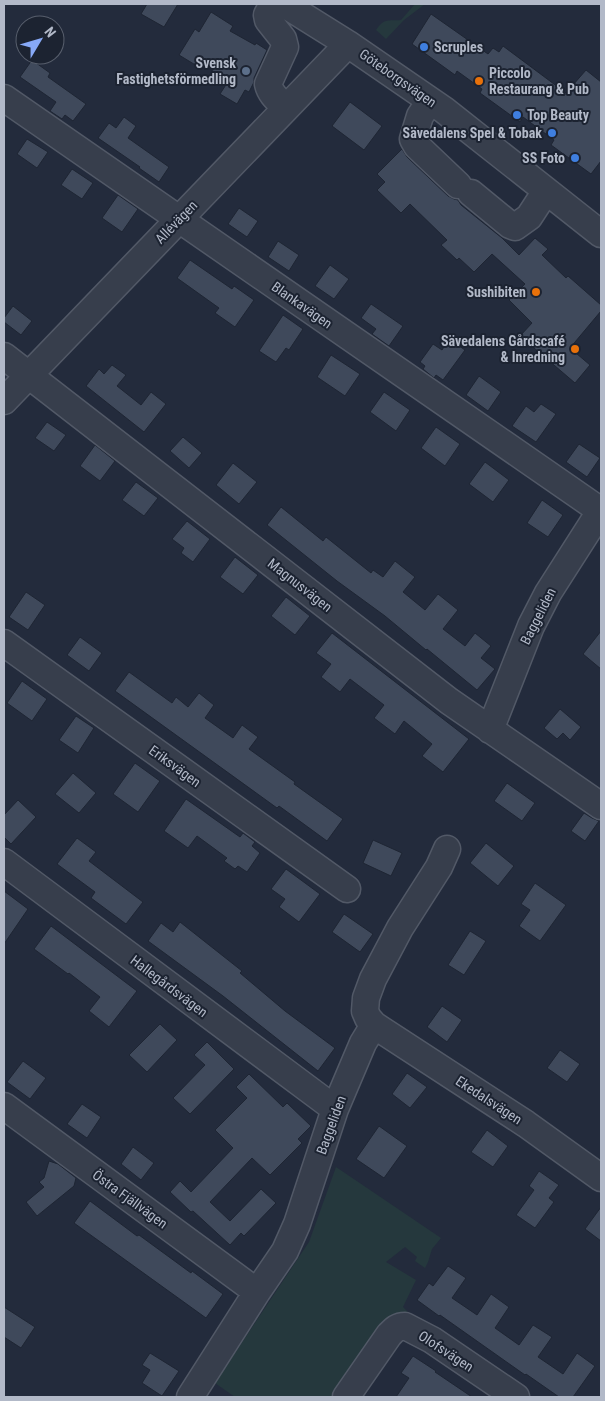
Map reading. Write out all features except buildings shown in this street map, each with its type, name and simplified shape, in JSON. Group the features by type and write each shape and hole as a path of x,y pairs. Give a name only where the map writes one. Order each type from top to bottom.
{"street":[{"name":"Göteborgsvägen","path":"275,7 348,44 430,101 601,234"},
{"path":"275,7 268,20 283,38 285,47 270,76 268,84 273,96 286,108"},
{"name":"Allévägen","path":"4,401 348,44"},
{"name":"Blankavägen","path":"4,98 601,511"},
{"path":"430,101 420,116 414,139 417,146 464,189 510,226 515,227 530,216 546,191"},
{"name":"Magnusvägen","path":"4,356 384,651 490,730 601,806"},
{"name":"Baggeliden","path":"490,730 531,626 548,593 601,511"},
{"name":"Eriksvägen","path":"4,643 346,889"},
{"path":"374,1025 365,1011 366,998 373,979 400,928 440,867 447,849"},
{"name":"Hallegårdsvägen","path":"4,862 335,1109"},
{"name":"Baggeliden","path":"190,1397 285,1251 335,1109 374,1025"},
{"name":"Ekedalsvägen","path":"374,1025 526,1124 601,1178"},
{"name":"Östra Fjällvägen","path":"4,1106 257,1292"},
{"name":"Olofsvägen","path":"346,1397 389,1335 396,1328 405,1326 432,1340 516,1397"}],"green space":[{"path":"415,4 425,4 404,20 386,39 376,30 389,20 401,20"},
{"path":"336,1167 441,1238 432,1249 425,1268 415,1261 417,1257 405,1247 386,1262 416,1280 403,1307 408,1312 398,1320 342,1397 235,1397 215,1383 309,1242"}],"place":[{"name":"Scruples","path":"424,47"},
{"name":"Svensk Fastighetsförmedling","path":"246,71"},
{"name":"Piccolo Restaurang & Pub","path":"479,81"},
{"name":"Top Beauty","path":"517,115"},
{"name":"Sävedalens Spel & Tobak","path":"552,133"},
{"name":"SS Foto","path":"575,158"},
{"name":"Sushibiten","path":"536,292"},
{"name":"Sävedalens Gårdscafé & Inredning","path":"575,349"}]}
